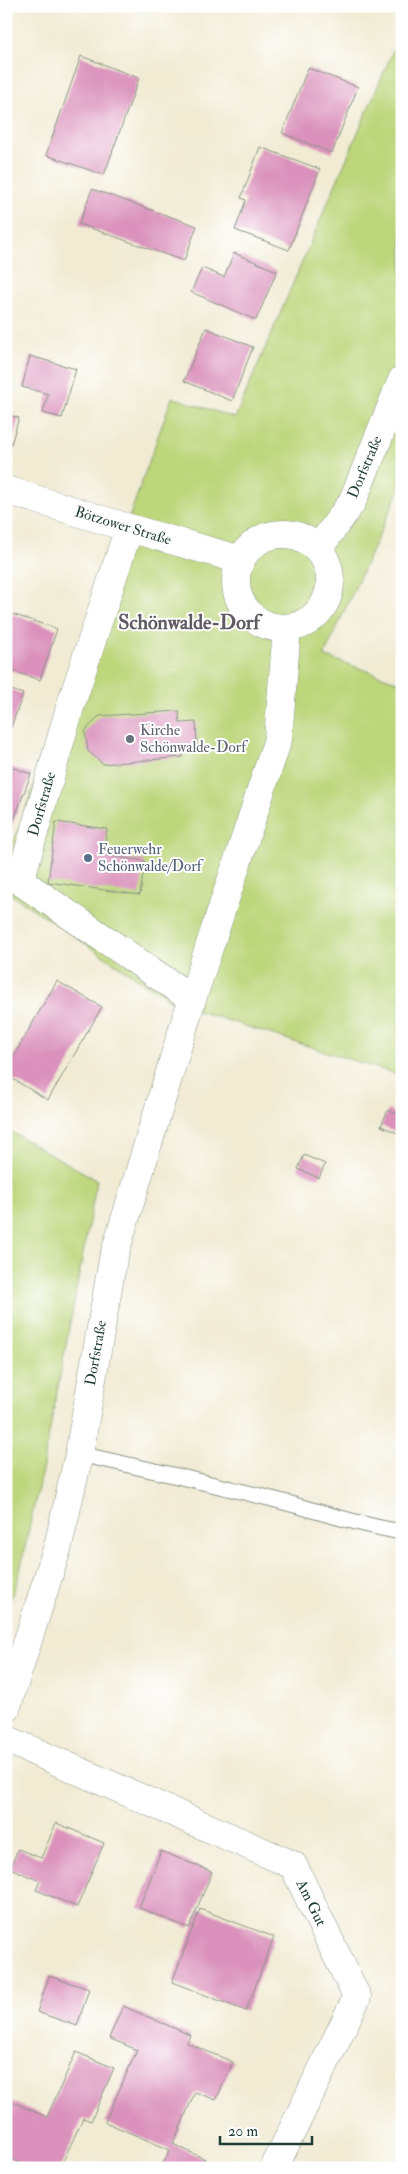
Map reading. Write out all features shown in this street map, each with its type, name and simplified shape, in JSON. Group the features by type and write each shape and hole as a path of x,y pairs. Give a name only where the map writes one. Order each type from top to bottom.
{"street":[{"name":"Dorfstraße","path":"318,549 352,502 402,380"},
{"name":"Bötzower Straße","path":"6,490 241,560"},
{"name":"Dorfstraße","path":"129,528 71,704 20,881 192,999"},
{"path":"276,534 292,534 306,539 318,549 326,561 330,576 330,590 324,605 314,616 302,624 287,628 260,622 249,612 241,601 237,587 237,573 241,560 250,548 262,539 276,534"},
{"name":"Dorfstraße","path":"6,1709 58,1546 79,1454 113,1259 192,999 278,739 287,628"},
{"name":"Am Gut","path":"6,1738 292,1866 357,1997 274,2168"}],"lane":[{"path":"79,1454 146,1468 369,1526 402,1532"}],"green space":[{"path":"402,30 402,484 324,656 402,683 402,1076 176,1004 6,891 6,864 172,397 235,418"},
{"path":"6,1129 97,1180 43,1466 17,1583 6,1610"}],"building":[{"path":"81,56 139,78 104,175 46,155"},
{"path":"308,68 358,87 332,153 282,133"},
{"path":"260,147 320,169 289,250 235,230 246,200 241,198"},
{"path":"92,189 197,226 184,261 79,224"},
{"path":"234,253 277,271 256,320 191,292 202,268 224,277"},
{"path":"206,328 253,347 232,401 184,381"},
{"path":"30,356 76,369 62,418 43,413 48,394 22,387"},
{"path":"6,414 19,418 7,457 6,457"},
{"path":"6,612 57,629 40,680 6,669"},
{"path":"6,688 23,694 10,730 6,729"},
{"name":"Kirche Schönwalde-Dorf","path":"179,711 180,723 196,722 197,745 182,747 183,757 103,764 88,751 85,731 99,716"},
{"path":"6,765 31,774 6,841"},
{"name":"Feuerwehr Schönwalde/Dorf","path":"56,822 107,829 103,855 145,861 140,895 48,882"},
{"path":"57,981 102,1007 48,1100 6,1075 6,1069"},
{"path":"388,1110 402,1116 402,1135 381,1126"},
{"path":"304,1155 325,1164 319,1178 298,1169"},
{"path":"56,1823 104,1843 77,1907 36,1890 40,1881 10,1868 18,1849 41,1858"},
{"path":"161,1851 212,1872 189,1928 139,1908"},
{"path":"200,1909 274,1937 246,2011 172,1982"},
{"path":"49,1976 89,1989 77,2026 37,2012"},
{"path":"123,2006 190,2035 187,2043 233,2062 216,2100 195,2092 173,2144 205,2159 200,2168 161,2168 170,2150 105,2122 137,2050 109,2038"},
{"path":"76,2052 114,2068 91,2121 83,2118 60,2168 33,2168 6,2157 6,2099 47,2117"}],"place":[{"name":"Kirche Schönwalde-Dorf","path":"130,739"},
{"name":"Feuerwehr Schönwalde/Dorf","path":"88,858"}],"district":[{"name":"Schönwalde-Dorf","path":"189,622"}]}
